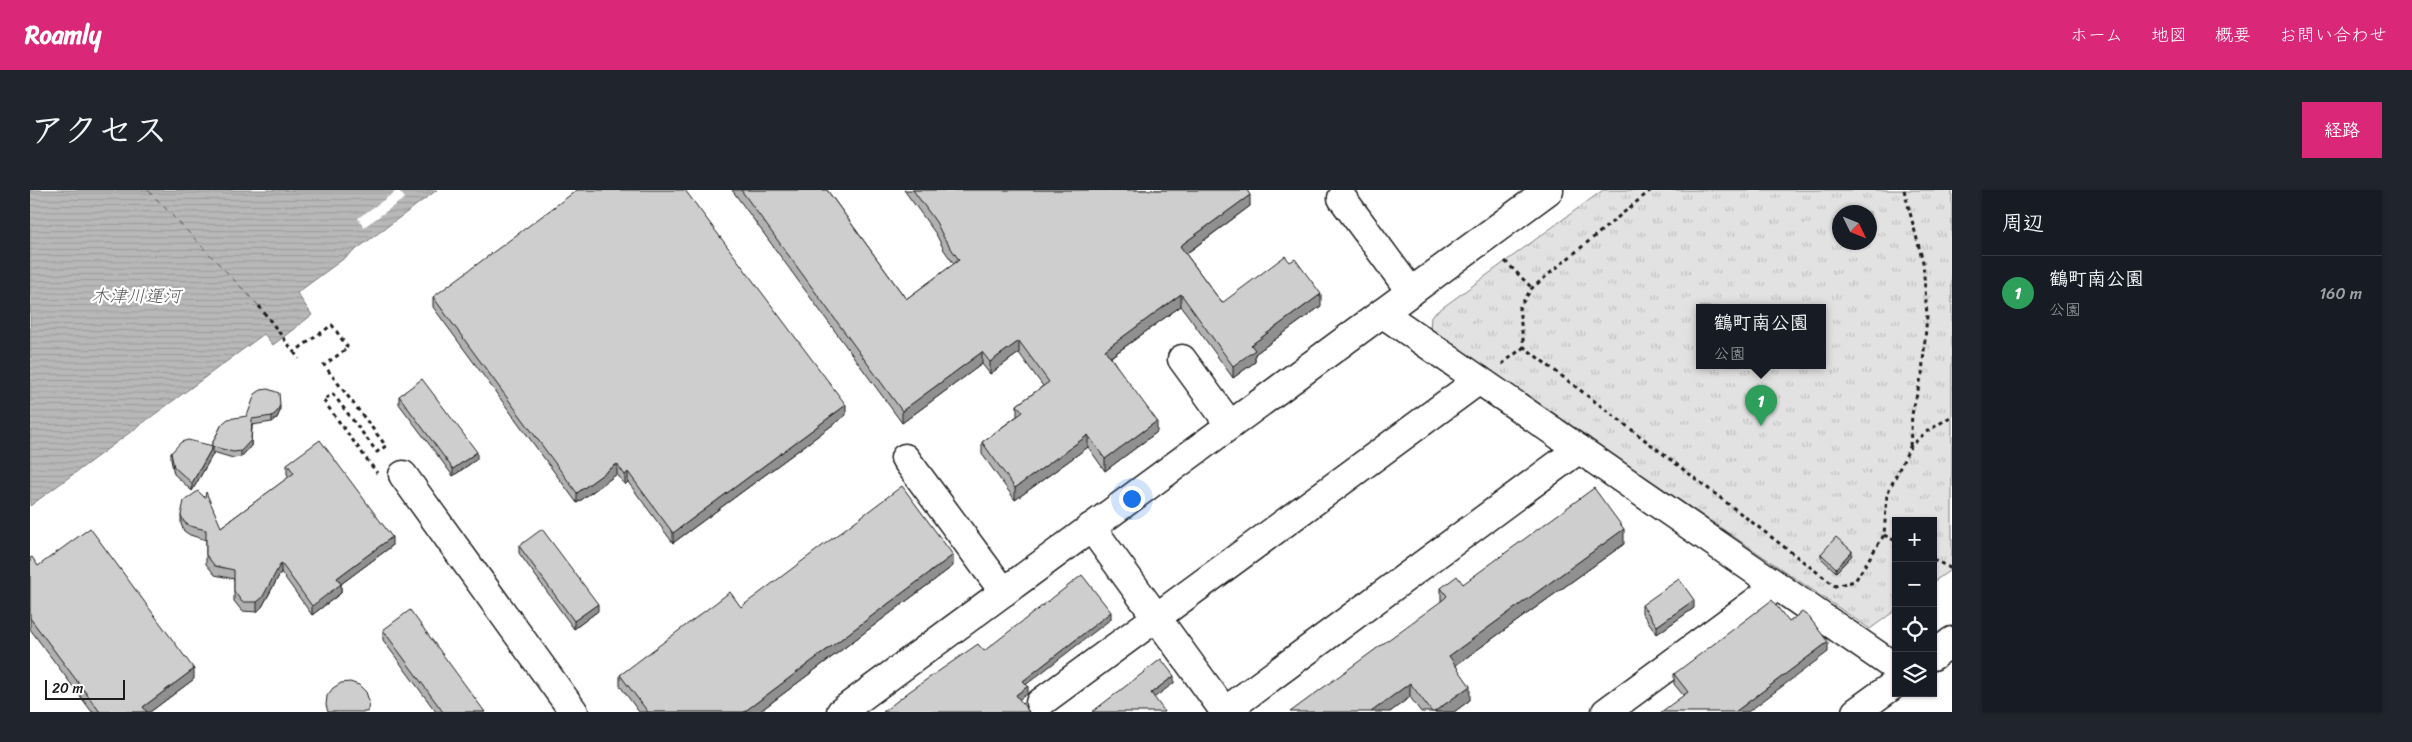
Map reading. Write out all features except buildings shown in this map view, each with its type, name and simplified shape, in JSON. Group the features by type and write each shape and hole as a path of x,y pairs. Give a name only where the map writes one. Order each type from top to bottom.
{"street":[{"path":"841,712 1549,190"},
{"path":"1342,198 1411,292"},
{"path":"1382,313 1892,665"},
{"path":"1182,359 1230,425"},
{"path":"1040,703 1479,380"},
{"path":"1092,527 1225,712 1579,449"},
{"path":"905,458 1004,592"},
{"path":"393,478 574,712"},
{"path":"1606,712 1777,586"},
{"path":"1856,712 1892,686"}],"path":[{"path":"1651,190 1532,288 1519,308 1524,347 1835,586 1855,581 1884,535 1888,494 1910,447 1912,414 1922,374 1927,316 1924,262 1904,190"},
{"path":"1506,262 1532,288"},
{"path":"260,306 299,358"},
{"path":"294,352 332,325 348,348 324,366 386,446 378,452 332,394 323,400 393,478"},
{"path":"1910,447 1926,432 1952,416"},
{"path":"1884,535 1892,539"},
{"path":"1937,561 1952,569"}],"green space":[{"path":"1603,190 1952,190 1952,569 1937,579 1937,517 1892,517 1892,613 1870,629 1430,331 1431,316"}],"water":[{"name":"木津川運河","path":"30,190 437,190 297,293 312,315 273,345 264,334 30,506"}],"pier":[{"path":"398,190 405,198 364,227 358,218"}],"ferry route":[{"path":"148,190 259,306"}],"place":[{"name":"鶴町南公園","path":"1761,426"}]}
